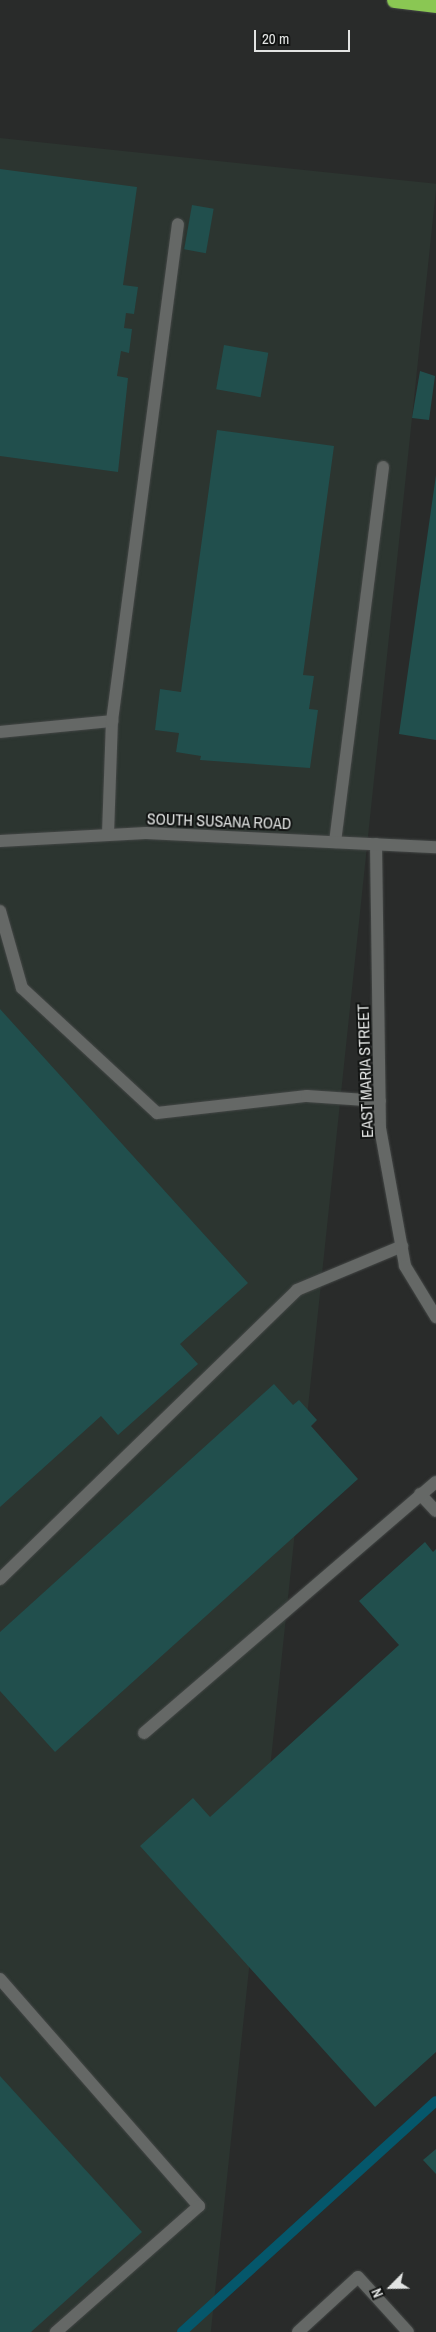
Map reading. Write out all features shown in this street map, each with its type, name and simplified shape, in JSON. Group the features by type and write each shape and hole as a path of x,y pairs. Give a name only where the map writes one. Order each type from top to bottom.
{"highway":[{"path":"394,0 436,5"}],"street":[{"path":"108,834 112,720 178,224"},
{"path":"335,842 383,467"},
{"path":"0,732 112,720"},
{"name":"SOUTH SUSANA ROAD","path":"0,841 108,834 436,847"},
{"name":"EAST MARIA STREET","path":"376,844 380,1128 405,1266 436,1317"},
{"path":"0,911 22,988 157,1113 307,1096 380,1101"},
{"path":"0,1579 297,1290 402,1246"},
{"path":"144,1733 436,1482"},
{"path":"420,1494 436,1512"},
{"path":"0,1979 200,2206 56,2332"},
{"path":"298,2332 358,2277 408,2332"}],"shaded area":[{"path":"0,138 436,184 211,2332 0,2332"}],"building":[{"path":"0,169 137,187 123,285 138,287 134,314 126,313 124,328 132,329 129,353 121,351 117,376 128,378 118,472 0,456"},
{"path":"192,205 214,209 206,253 184,249"},
{"path":"224,345 268,353 261,397 216,389"},
{"path":"420,371 435,376 429,420 412,418"},
{"path":"217,430 334,446 303,675 314,676 309,709 318,710 310,768 200,760 201,756 176,752 179,733 155,730 160,689 181,692"},
{"path":"436,475 436,740 399,734"},
{"path":"0,1009 248,1283 180,1344 198,1364 118,1435 101,1416 0,1507"},
{"path":"274,1384 293,1405 299,1400 317,1420 311,1426 358,1479 55,1752 0,1691 0,1632"},
{"path":"425,1542 433,1552 436,1549 436,2052 375,2107 140,1846 193,1798 210,1817 399,1645 359,1601"},
{"path":"0,2076 142,2232 31,2332 0,2332"},
{"path":"436,2149 436,2174 423,2160"}],"waterway":[{"path":"182,2332 436,2101"}]}
